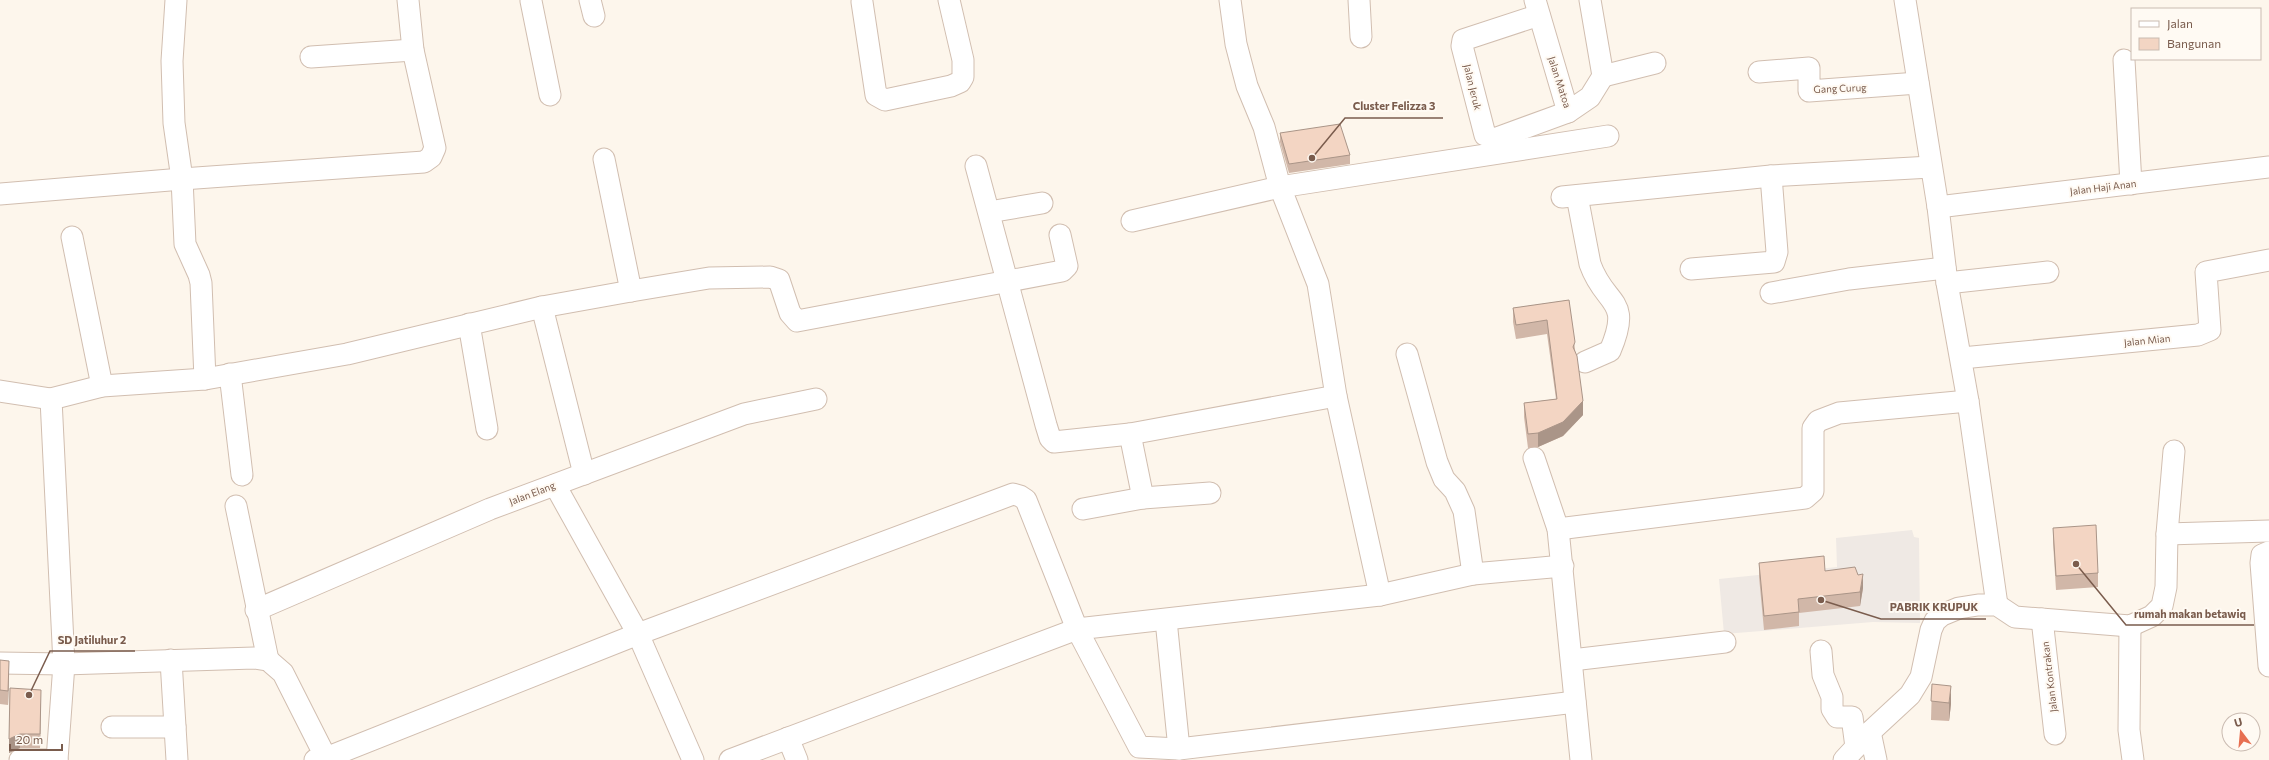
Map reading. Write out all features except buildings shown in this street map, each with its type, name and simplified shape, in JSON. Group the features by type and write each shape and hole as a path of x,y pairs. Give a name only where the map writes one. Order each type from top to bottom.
{"street":[{"path":"176,0 172,61 174,123 182,179 185,244 200,275 205,378"},
{"path":"0,194 182,179 424,162 431,157 435,148 413,50 408,0"},
{"path":"534,0 550,95"},
{"path":"862,2 876,95 886,100 951,86 960,82 963,78 963,60 949,0"},
{"path":"1230,0 1236,44 1248,86 1266,134 1280,187 1318,284 1336,396 1380,595"},
{"path":"1359,0 1361,37"},
{"path":"1590,0 1603,76 1655,63"},
{"path":"1905,0 1938,207 1946,275 1962,358 1997,605"},
{"name":"Jalan Matoa","path":"1537,8 1564,114 1590,97 1603,76"},
{"name":"Jalan Jeruk","path":"1537,8 1465,37 1462,42 1462,46 1485,135 1488,138 1494,139 1564,114"},
{"path":"311,57 413,50"},
{"path":"2124,60 2131,184"},
{"name":"Gang Curug","path":"1759,72 1810,68 1809,91 1918,83"},
{"path":"1132,221 1280,187 1608,136"},
{"path":"604,159 631,291"},
{"path":"976,166 1051,440 1057,442 1130,434 1336,396"},
{"path":"1585,362 1610,351 1618,334 1620,320 1619,310 1593,273 1570,197 1771,176 1932,168"},
{"name":"Jalan Haji Anan","path":"1938,207 2269,168"},
{"path":"1691,270 1774,262 1777,252 1771,176"},
{"path":"989,212 1042,203"},
{"path":"0,391 51,399 102,386 205,378 347,354 542,307 709,278 770,277 779,280 790,314 797,321 1008,282 1066,269 1068,266 1060,235"},
{"path":"72,237 102,386"},
{"name":"Jalan Mian","path":"1962,358 2198,335 2210,330 2206,272 2269,260"},
{"path":"1771,293 1849,279 2048,272"},
{"path":"542,307 584,474"},
{"path":"469,324 487,429"},
{"path":"1407,354 1437,462 1444,479 1455,492 1464,511 1473,574"},
{"path":"230,374 242,475"},
{"path":"20,760 57,760 64,664 51,399"},
{"name":"Jalan Elang","path":"256,610 490,509 744,414 816,399"},
{"path":"1558,529 1805,498 1813,492 1813,428 1818,421 1839,413 1968,401"},
{"path":"1130,434 1144,498"},
{"path":"1857,746 1910,695 1921,677 1931,630 1935,621 1959,608 1978,605 1997,605 2016,617 2130,626 2152,616 2162,606 2166,587 2167,534 2174,451"},
{"path":"1534,458 1558,529 1563,566 1581,760"},
{"path":"555,485 638,634 693,760"},
{"path":"1083,510 1144,498 1210,493"},
{"path":"0,663 64,664 254,658 268,660 283,673 323,759 638,634 1013,494 1026,500 1077,629 1139,747 1179,749 1575,702"},
{"path":"236,506 256,610 268,660"},
{"path":"2167,534 2269,531"},
{"path":"2269,552 2262,555 2261,563 2268,628 2269,666"},
{"path":"730,760 1077,629 1380,595 1473,574 1563,566"},
{"name":"Jalan Kontrakan","path":"2042,619 2055,734"},
{"path":"1166,620 1179,749"},
{"path":"2130,626 2129,730 2133,760"},
{"path":"1572,660 1725,642"},
{"path":"1821,651 1823,675 1832,697 1832,709 1837,717 1852,718 1857,746 1876,760"},
{"path":"170,660 177,760"},
{"path":"112,727 175,727"},
{"path":"788,738 797,760"}],"shaded area":[{"path":"1912,530 1914,537 1919,538 1920,623 1873,622 1724,634 1719,579 1837,567 1836,538"}],"place":[{"name":"Cluster Felizza 3","path":"1312,158"},
{"name":"rumah makan betawiq","path":"2076,564"},
{"name":"PABRIK KRUPUK","path":"1821,600"},
{"name":"SD Jatiluhur 2","path":"29,695"}]}
